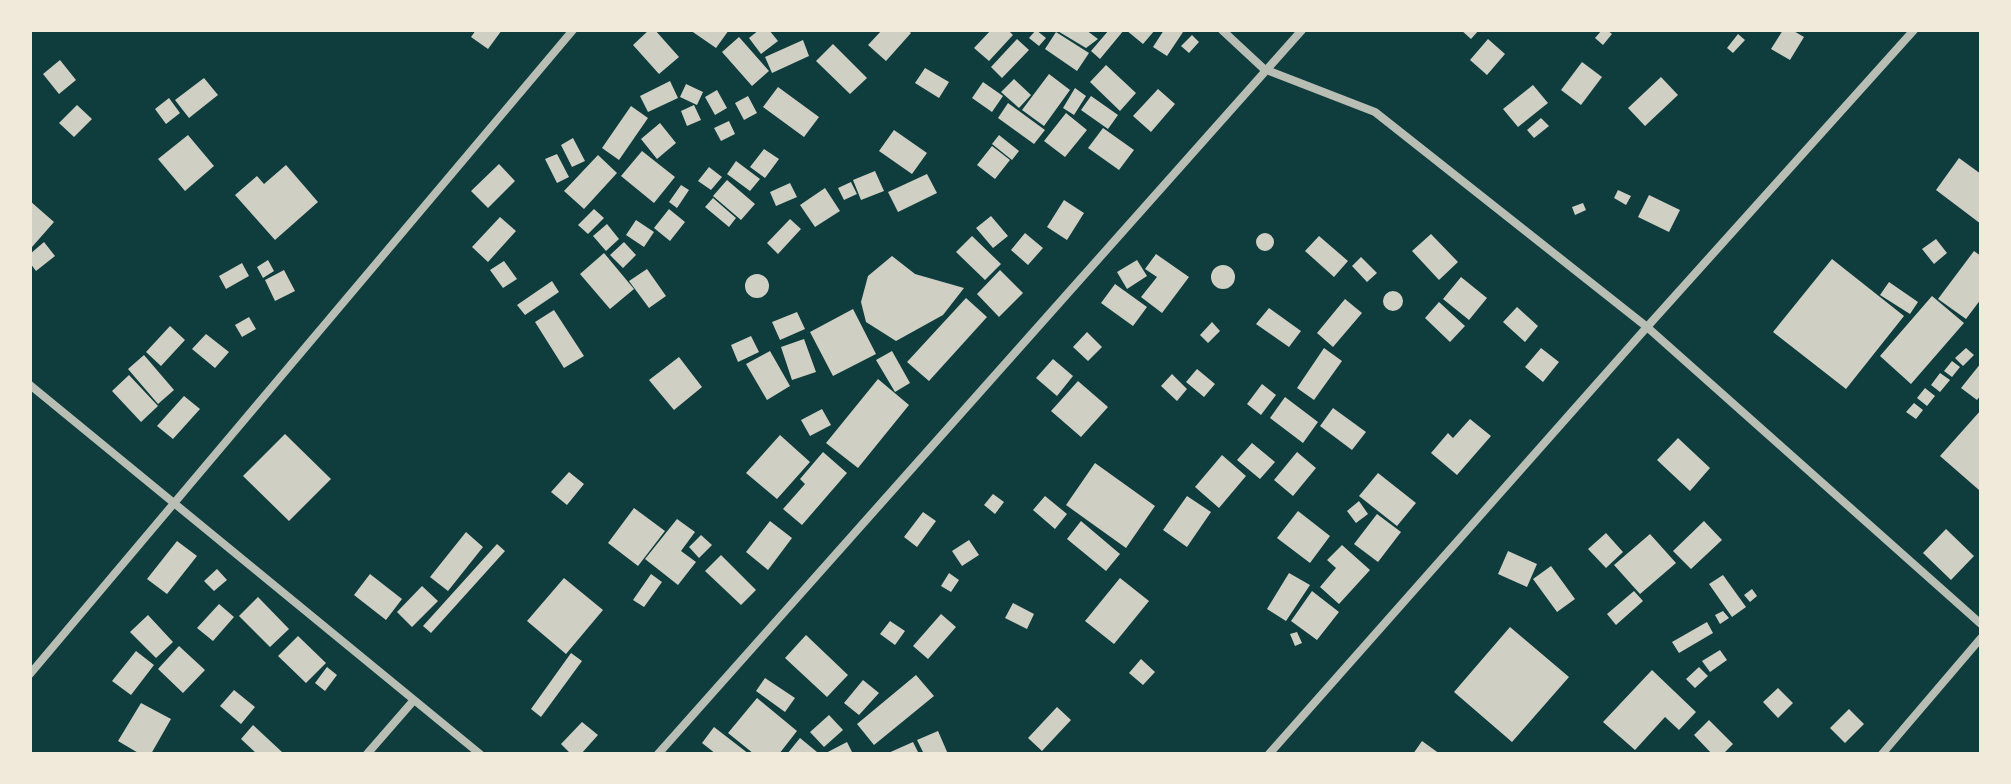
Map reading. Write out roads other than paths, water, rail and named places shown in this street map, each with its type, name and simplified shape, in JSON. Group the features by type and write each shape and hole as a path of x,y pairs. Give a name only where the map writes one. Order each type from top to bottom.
{"street":[{"path":"30,674 573,30"},
{"path":"1222,30 1264,69 1375,112 1647,327 1981,624"},
{"path":"658,754 1264,69 1302,30"},
{"path":"1269,754 1914,30"},
{"path":"30,385 480,754"},
{"path":"1882,754 1981,638"},
{"path":"367,754 414,700"}]}
